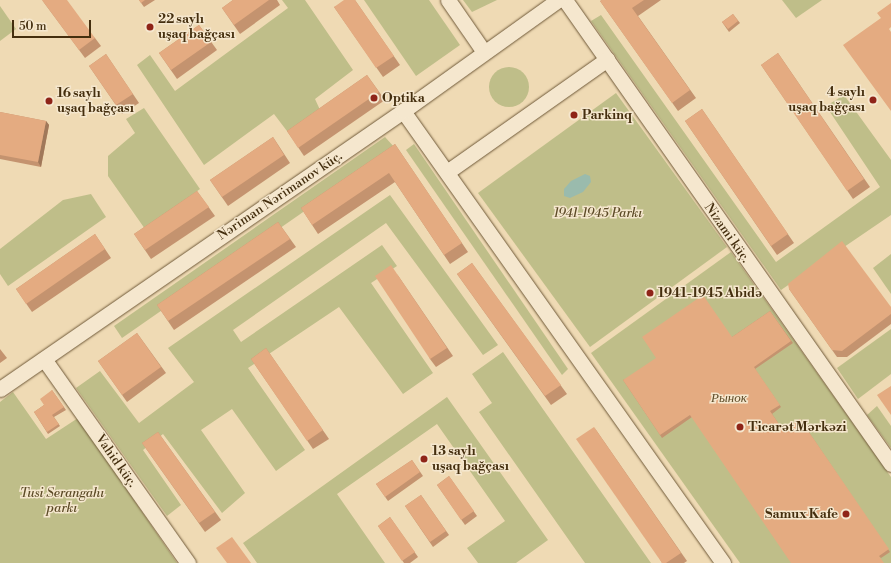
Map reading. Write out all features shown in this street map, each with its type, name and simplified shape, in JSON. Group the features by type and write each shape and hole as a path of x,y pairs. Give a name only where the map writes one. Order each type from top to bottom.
{"street":[{"path":"448,0 484,52"},
{"name":"Nəriman Nərimanov küç.","path":"0,389 403,111 558,0"},
{"name":"Nizami küç.","path":"565,0 891,464"},
{"path":"447,172 607,59"},
{"path":"403,111 723,563"},
{"name":"Vahid küç.","path":"44,359 188,563"}],"green space":[{"path":"282,0 305,0 353,70 315,99 321,112 290,135 274,114 204,165 137,65 150,55 175,91 288,8"},
{"path":"364,0 429,0 460,45 416,76"},
{"path":"463,0 497,0 472,12"},
{"path":"782,0 822,0 796,18"},
{"path":"0,6 16,29 0,41"},
{"path":"601,15 776,262 880,187 826,106 844,95 891,160 891,215 781,290 591,21"},
{"path":"505,67 513,67 520,70 526,76 529,87 526,98 520,104 513,107 505,107 498,104 492,98 489,91 489,83 492,76 498,70"},
{"name":"1941-1945 Parkı","path":"616,93 727,247 590,347 478,193"},
{"path":"144,108 200,189 145,229 108,176 108,156 135,133 126,119"},
{"path":"385,137 395,148 122,338 114,326"},
{"path":"414,144 568,369 562,375 406,150"},
{"path":"91,194 106,217 8,286 0,274 0,249 63,200"},
{"path":"390,195 498,345 483,355 386,223 233,330 241,342 382,245 397,266 371,283 433,373 403,394 339,307 248,368 305,450 276,471 232,409 201,430 245,493 222,513 163,434 143,450 181,505 167,516 76,388 100,371 139,423 194,382 168,348"},
{"name":"Рынок","path":"731,252 891,477 891,563 740,563 591,353"},
{"path":"891,254 891,294 873,268"},
{"path":"891,329 891,374 858,399 837,368"},
{"path":"503,352 651,563 585,563 479,412 492,403 472,374"},
{"name":"Tusi Serangahı parkı","path":"13,392 46,439 78,418 177,563 0,563 0,402"},
{"path":"447,397 548,540 516,563 478,563 467,548 505,521 437,424 337,494 385,563 257,563 243,543"},
{"path":"877,406 891,426 891,448 867,415"}],"shaded area":[{"path":"585,174 590,176 591,182 583,192 570,198 564,196 564,189 571,181"}],"building":[{"path":"42,0 67,0 95,38 79,50"},
{"path":"233,0 269,0 234,25 222,8"},
{"path":"344,0 355,0 394,56 376,68 334,7"},
{"path":"644,0 632,8 690,90 672,103 600,1"},
{"path":"891,3 891,27 889,29 891,32 891,111 843,45 881,18 877,13"},
{"path":"733,14 738,21 728,29 722,22"},
{"path":"199,25 211,42 171,70 159,53"},
{"path":"778,53 864,179 847,191 761,65"},
{"path":"106,54 133,94 116,105 89,66"},
{"path":"367,75 379,92 298,148 287,131"},
{"path":"702,109 788,234 771,246 685,121"},
{"path":"0,112 46,121 38,162 0,155"},
{"path":"273,137 284,155 222,197 210,180"},
{"path":"395,144 462,243 444,255 389,173 312,225 301,208"},
{"path":"197,191 209,207 145,250 134,234"},
{"path":"278,222 290,239 168,321 157,305"},
{"path":"95,234 105,249 26,304 16,289"},
{"path":"842,241 891,307 891,314 842,351 832,350 789,289 788,284"},
{"path":"472,263 561,385 545,396 457,274"},
{"path":"391,265 447,348 430,359 375,276"},
{"name":"Ticarət Mərkəzi","path":"703,295 732,337 770,311 791,341 754,367 780,405 770,411 783,430 800,419 889,549 879,556 884,563 791,563 690,415 660,435 623,380 656,358 642,337"},
{"path":"137,333 161,367 122,395 98,361"},
{"path":"266,348 323,430 307,441 251,359"},
{"path":"891,386 891,415 877,395"},
{"path":"52,390 64,407 52,415 59,424 47,432 34,412 44,405 40,399"},
{"path":"594,427 681,553 666,563 662,563 576,439"},
{"path":"158,432 215,512 199,523 142,443"},
{"path":"412,460 420,472 385,497 376,484"},
{"path":"449,476 474,511 461,520 437,485"},
{"path":"421,495 446,531 430,542 405,506"},
{"path":"390,517 415,552 402,561 378,526"},
{"path":"232,537 251,563 227,563 216,548"}],"place":[{"name":"22 saylı uşaq bağçası","path":"150,27"},
{"name":"Optika","path":"374,98"},
{"name":"4 saylı uşaq bağçası","path":"873,100"},
{"name":"16 saylı uşaq bağçası","path":"49,101"},
{"name":"Parkinq","path":"574,115"},
{"name":"1941-1945 Abidə","path":"650,293"},
{"name":"Ticarət Mərkəzi","path":"740,427"},
{"name":"13 saylı uşaq bağçası","path":"424,459"},
{"name":"Samux Kafe","path":"846,514"}]}
